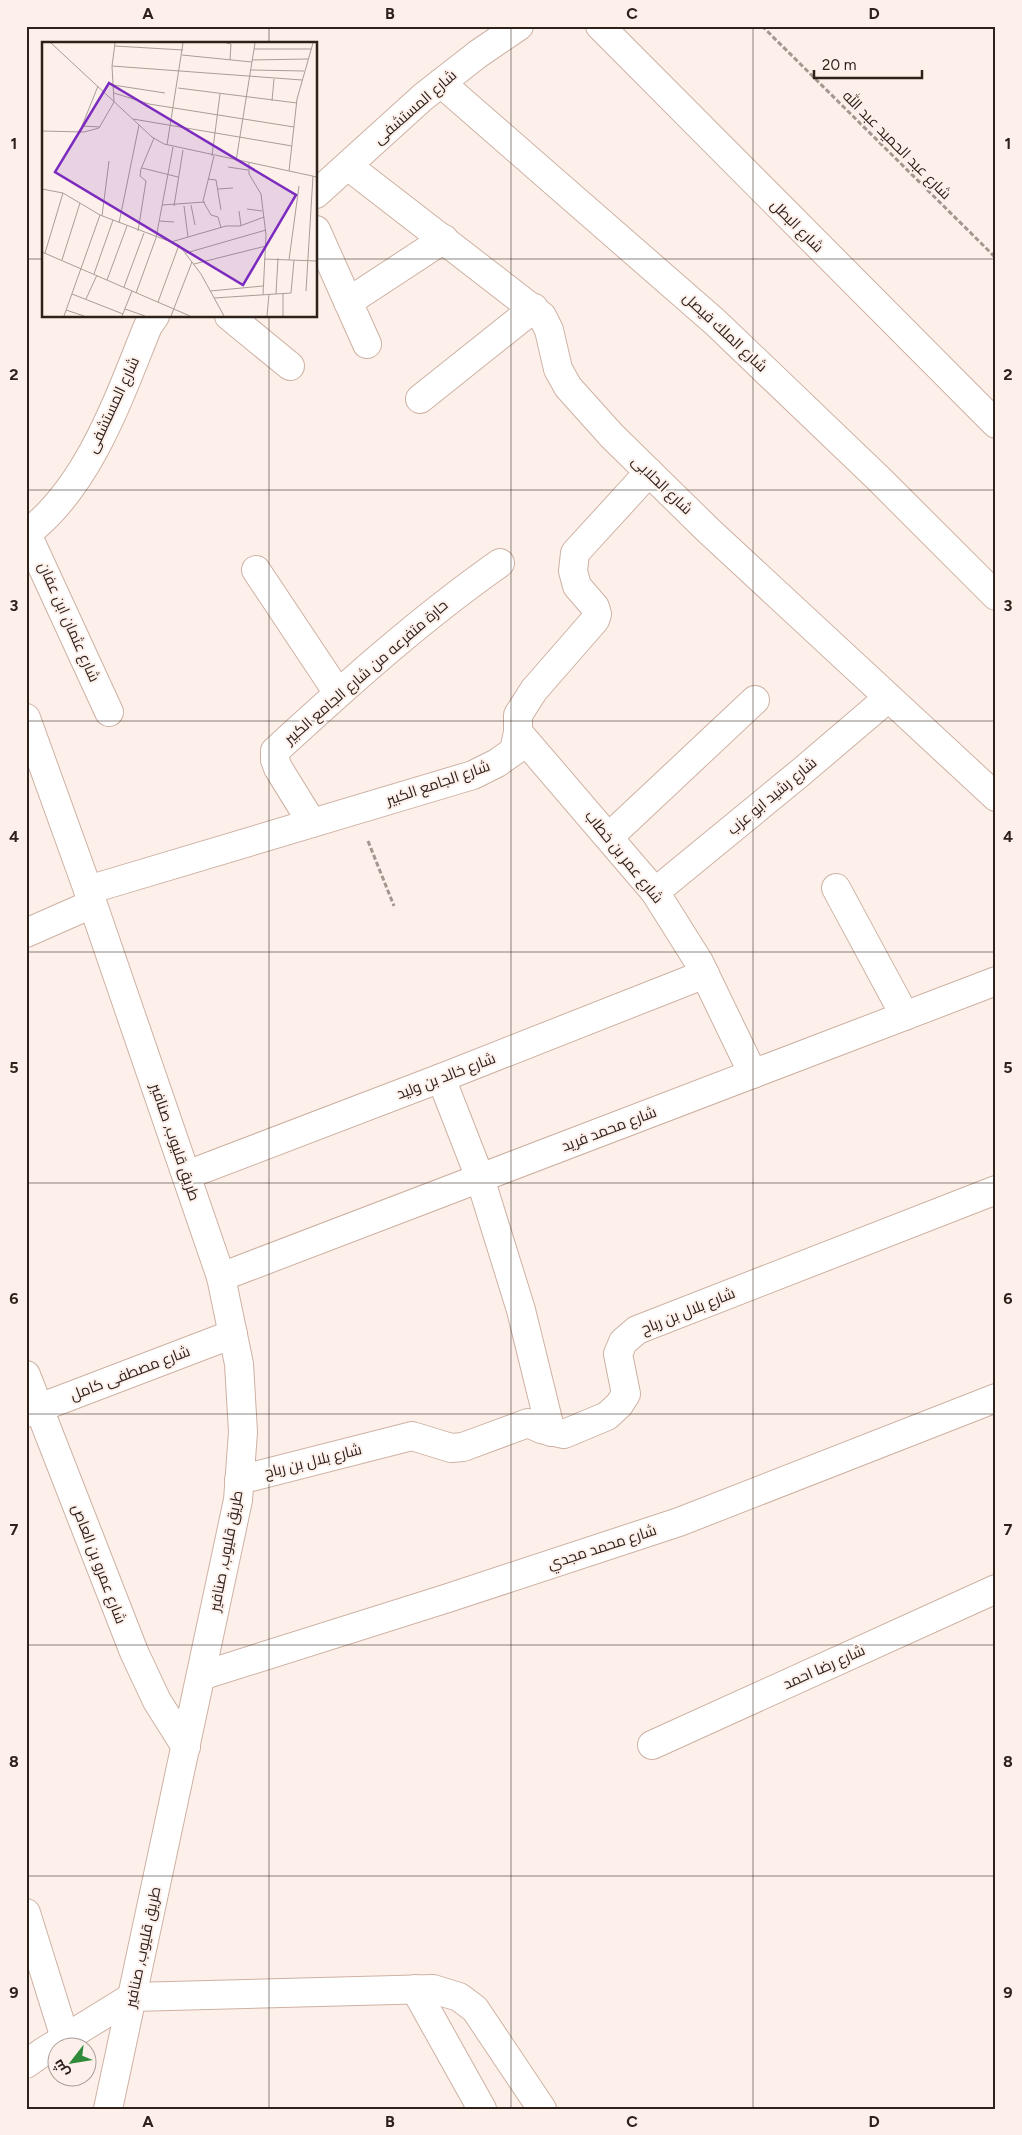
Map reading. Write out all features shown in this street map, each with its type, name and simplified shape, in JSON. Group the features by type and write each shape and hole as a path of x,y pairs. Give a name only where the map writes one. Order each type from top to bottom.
{"street":[{"name":"شارع المستشفى","path":"318,192 441,83 478,54 519,26"},
{"name":"شارع البطل","path":"600,26 996,424"},
{"name":"شارع الملك فيصل","path":"441,83 715,322 878,478 996,596"},
{"name":"شارع الحلابى","path":"348,166 534,308 542,316 549,330 558,369 568,387 649,472 888,698 996,797"},
{"path":"318,234 367,344"},
{"path":"348,302 444,239"},
{"path":"420,399 534,308"},
{"name":"شارع المستشفى","path":"27,534 58,504 96,448 148,326 154,318"},
{"path":"231,318 290,366"},
{"name":"شارع الجامع الكبير","path":"26,933 90,897 312,823 432,788 481,771 498,763 514,752 518,732 518,715 534,690 595,620 597,614 595,607 577,586 572,571 575,553 649,472"},
{"name":"شارع عثمان ابن عفان","path":"27,534 109,712"},
{"name":"حارة متفرعه من شارع الجامع الكبير","path":"312,823 278,768 274,760 275,751 388,648 449,598 500,563"},
{"path":"256,570 338,693"},
{"name":"شارع رشيد ابو عزب","path":"655,892 888,698"},
{"path":"609,837 755,700"},
{"name":"طريق قليوب, صنافير","path":"26,718 221,1276 239,1364 243,1432 238,1500 108,2109"},
{"name":"شارع عمر بن خطاب","path":"518,732 655,892 705,974 752,1074"},
{"path":"836,888 905,1016"},
{"name":"شارع خالد بن وليد","path":"187,1175 705,974"},
{"name":"شارع محمد فريد","path":"221,1276 996,981"},
{"path":"441,1078 480,1178 521,1310 551,1432"},
{"name":"شارع بلال بن رباح","path":"239,1480 412,1436 425,1438 450,1448 463,1447 528,1423 551,1432 564,1434 607,1416 618,1406 626,1394 618,1354 623,1342 637,1330 996,1190"},
{"name":"شارع مصطفى كامل","path":"32,1410 233,1334"},
{"name":"شارع عمرو بن العاص","path":"26,1375 32,1410 134,1652 157,1701 186,1747"},
{"name":"شارع محمد مجدي","path":"201,1676 448,1598 679,1522 996,1398"},
{"name":"شارع رضا احمد","path":"652,1745 996,1589"},
{"path":"26,1913 65,2038 132,1997 433,1988 459,1997 476,2009 542,2109"},
{"path":"415,1989 482,2109"},
{"path":"26,2064 48,2049"}],"path":[{"name":"شارع عبد الحميد عبد الله","path":"762,26 996,258"},
{"path":"356,810 394,906"}]}
